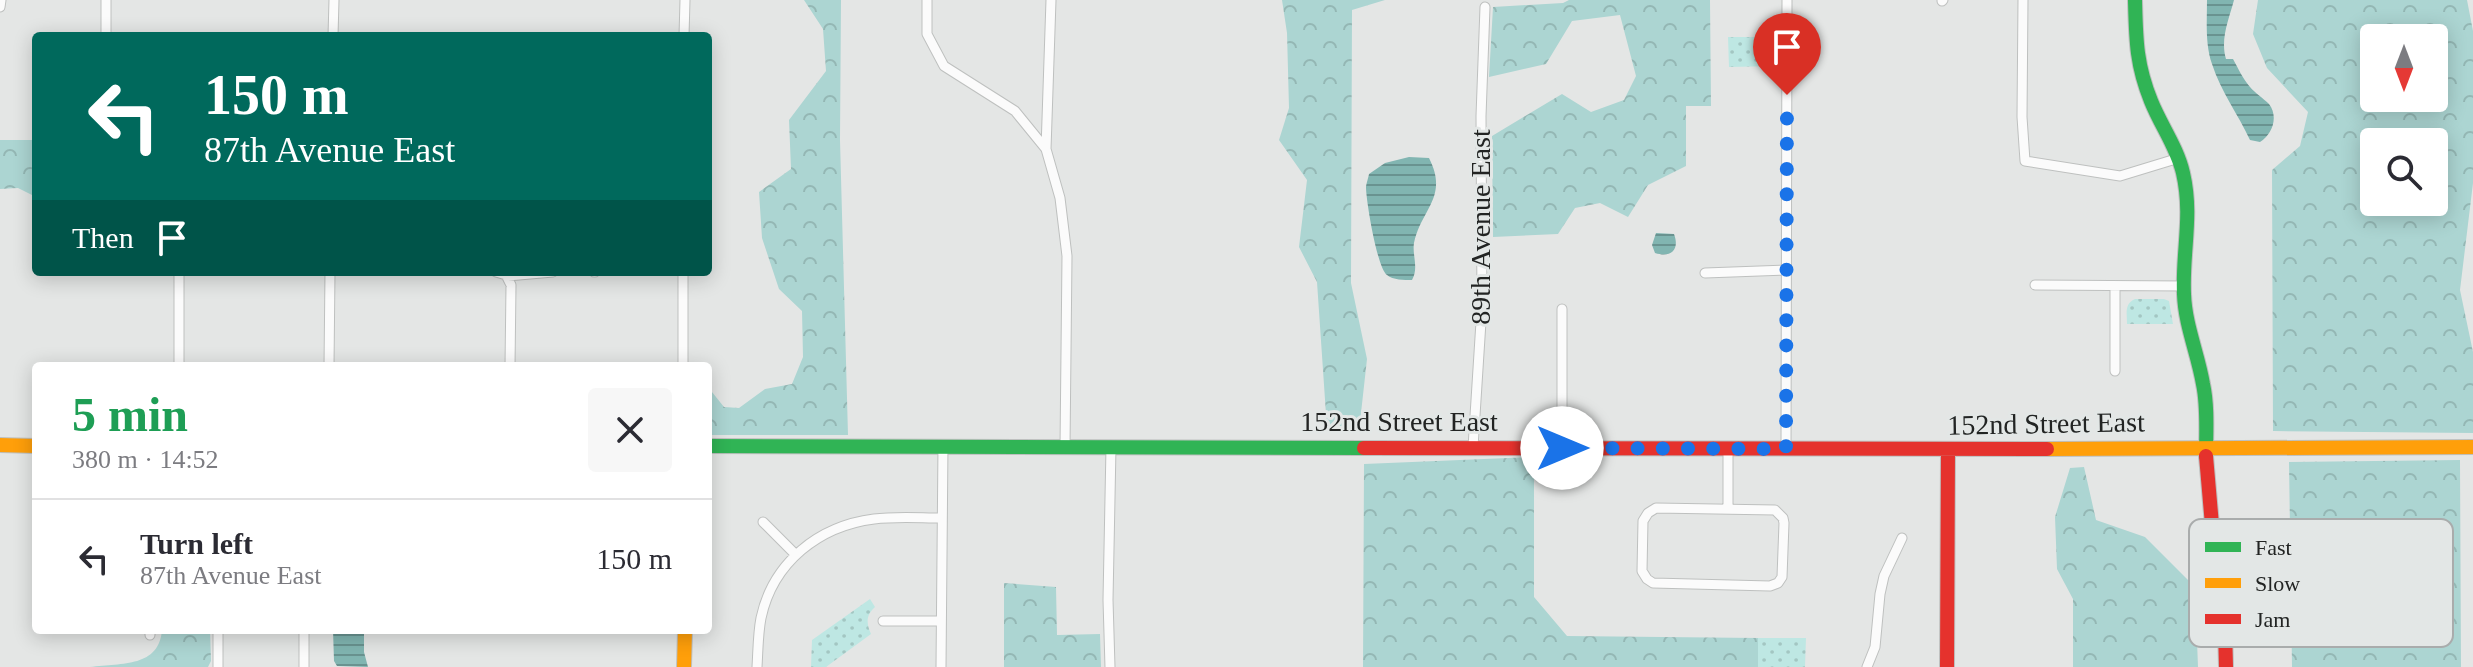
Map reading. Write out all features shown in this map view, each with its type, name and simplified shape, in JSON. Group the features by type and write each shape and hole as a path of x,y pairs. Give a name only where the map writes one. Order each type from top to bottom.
{"street":[{"path":"0,7 1,0"},
{"path":"106,0 106,32"},
{"path":"333,32 334,0"},
{"path":"684,32 685,0"},
{"path":"927,0 927,34 944,66 1015,111 1046,149"},
{"path":"1051,0 1046,149 1060,198 1067,256 1065,447"},
{"path":"1786,449 1787,0"},
{"path":"2023,0 2022,117 2025,161 2120,176 2179,158"},
{"path":"2135,0 2136,52 2140,70 2179,158 2184,177 2189,220 2185,286 2188,322 2204,386 2205,447 2211,519"},
{"name":"89th Avenue East","path":"1473,447 1482,306 1481,128 1485,7"},
{"path":"1705,273 1787,270"},
{"path":"179,276 179,362"},
{"path":"329,362 330,276"},
{"path":"507,276 511,285 510,362"},
{"path":"683,276 683,362"},
{"path":"2035,285 2185,286"},
{"path":"2115,286 2115,371"},
{"path":"1562,309 1562,448"},
{"path":"0,445 32,446"},
{"path":"941,667 943,445"},
{"name":"152nd Street East","path":"712,446 1948,450 2473,447"},
{"path":"1110,667 1111,447"},
{"path":"1728,449 1728,508"},
{"path":"1947,667 1948,450"},
{"path":"1728,508 1771,509 1783,518 1783,573 1778,583 1770,586 1657,584 1647,579 1642,571 1643,521 1651,510 1728,508"},
{"path":"757,667 761,617 773,585 795,554 820,536 861,521 942,518"},
{"path":"763,522 795,554"},
{"path":"1867,667 1875,647 1884,576 1902,538"},
{"path":"883,621 941,621"},
{"path":"218,634 218,667"},
{"path":"304,634 304,667"},
{"path":"684,667 685,634"},
{"path":"2225,647 2226,667"}],"shaded area":[{"path":"2207,0 2234,0 2224,52 2226,59 2233,59 2247,84 2269,104 2274,114 2268,135 2260,142 2250,140 2216,74 2208,49"},
{"path":"1728,37 1777,37 1778,66 1729,67"},
{"path":"1409,157 1429,158 1436,183 1432,202 1414,243 1415,271 1412,280 1392,278 1383,270 1366,187 1369,174 1385,163"},
{"path":"1656,233 1674,234 1676,244 1673,251 1655,253 1652,245"},
{"path":"2135,299 2169,301 2173,324 2127,324 2128,306"},
{"path":"870,599 875,607 868,619 871,634 826,667 811,667 812,640"},
{"path":"333,634 364,634 368,667 337,666"},
{"path":"1758,638 1806,638 1805,667 1758,667"}],"green space":[{"path":"804,0 841,0 840,140 848,435 712,435 712,392 724,407 739,408 765,389 792,384 803,357 802,311 779,289 762,238 759,192 791,169 789,120 826,71 823,29"},
{"path":"1282,0 1385,0 1352,10 1351,283 1367,359 1359,431 1327,429 1317,282 1299,247 1307,180 1279,140 1289,108 1287,33"},
{"path":"1569,0 1710,0 1711,106 1686,106 1686,166 1648,185 1628,217 1600,203 1575,208 1558,234 1493,237 1492,136 1562,94 1591,112 1624,100 1636,76 1620,15 1572,21 1546,64 1489,77 1493,7 1563,3"},
{"path":"2258,0 2467,0 2473,31 2473,183 2460,290 2473,352 2473,433 2273,431 2272,170 2300,146 2308,112 2267,68 2253,34"},
{"path":"0,140 32,140 32,195 18,188 0,189"},
{"path":"1534,457 1534,597 1567,636 1758,638 1758,667 1363,667 1364,464"},
{"path":"2460,460 2461,667 2292,667 2292,647 2453,647 2453,519 2290,519 2289,462"},
{"path":"2084,467 2096,520 2145,537 2189,581 2189,647 2197,647 2198,667 2073,667 2073,599 2057,569 2055,517 2070,468"},
{"path":"1004,583 1056,587 1057,635 1100,634 1101,667 1004,667"},
{"path":"161,634 210,634 211,661 208,667 90,667 137,661 154,651"}],"traffic: fast":[{"path":"2135,0 2142,75 2177,154 2186,189 2184,294 2205,393 2206,456"},
{"path":"712,446 1364,448"}],"traffic: slow":[{"path":"0,445 32,446"},
{"path":"2047,449 2473,447"},
{"path":"684,667 685,634"}],"traffic: jam":[{"path":"1364,448 2047,449"},
{"path":"1947,667 1948,450"},
{"path":"2206,456 2211,519"},
{"path":"2225,647 2226,667"}],"route":[{"path":"1562,448 1786,449 1787,95"}]}
